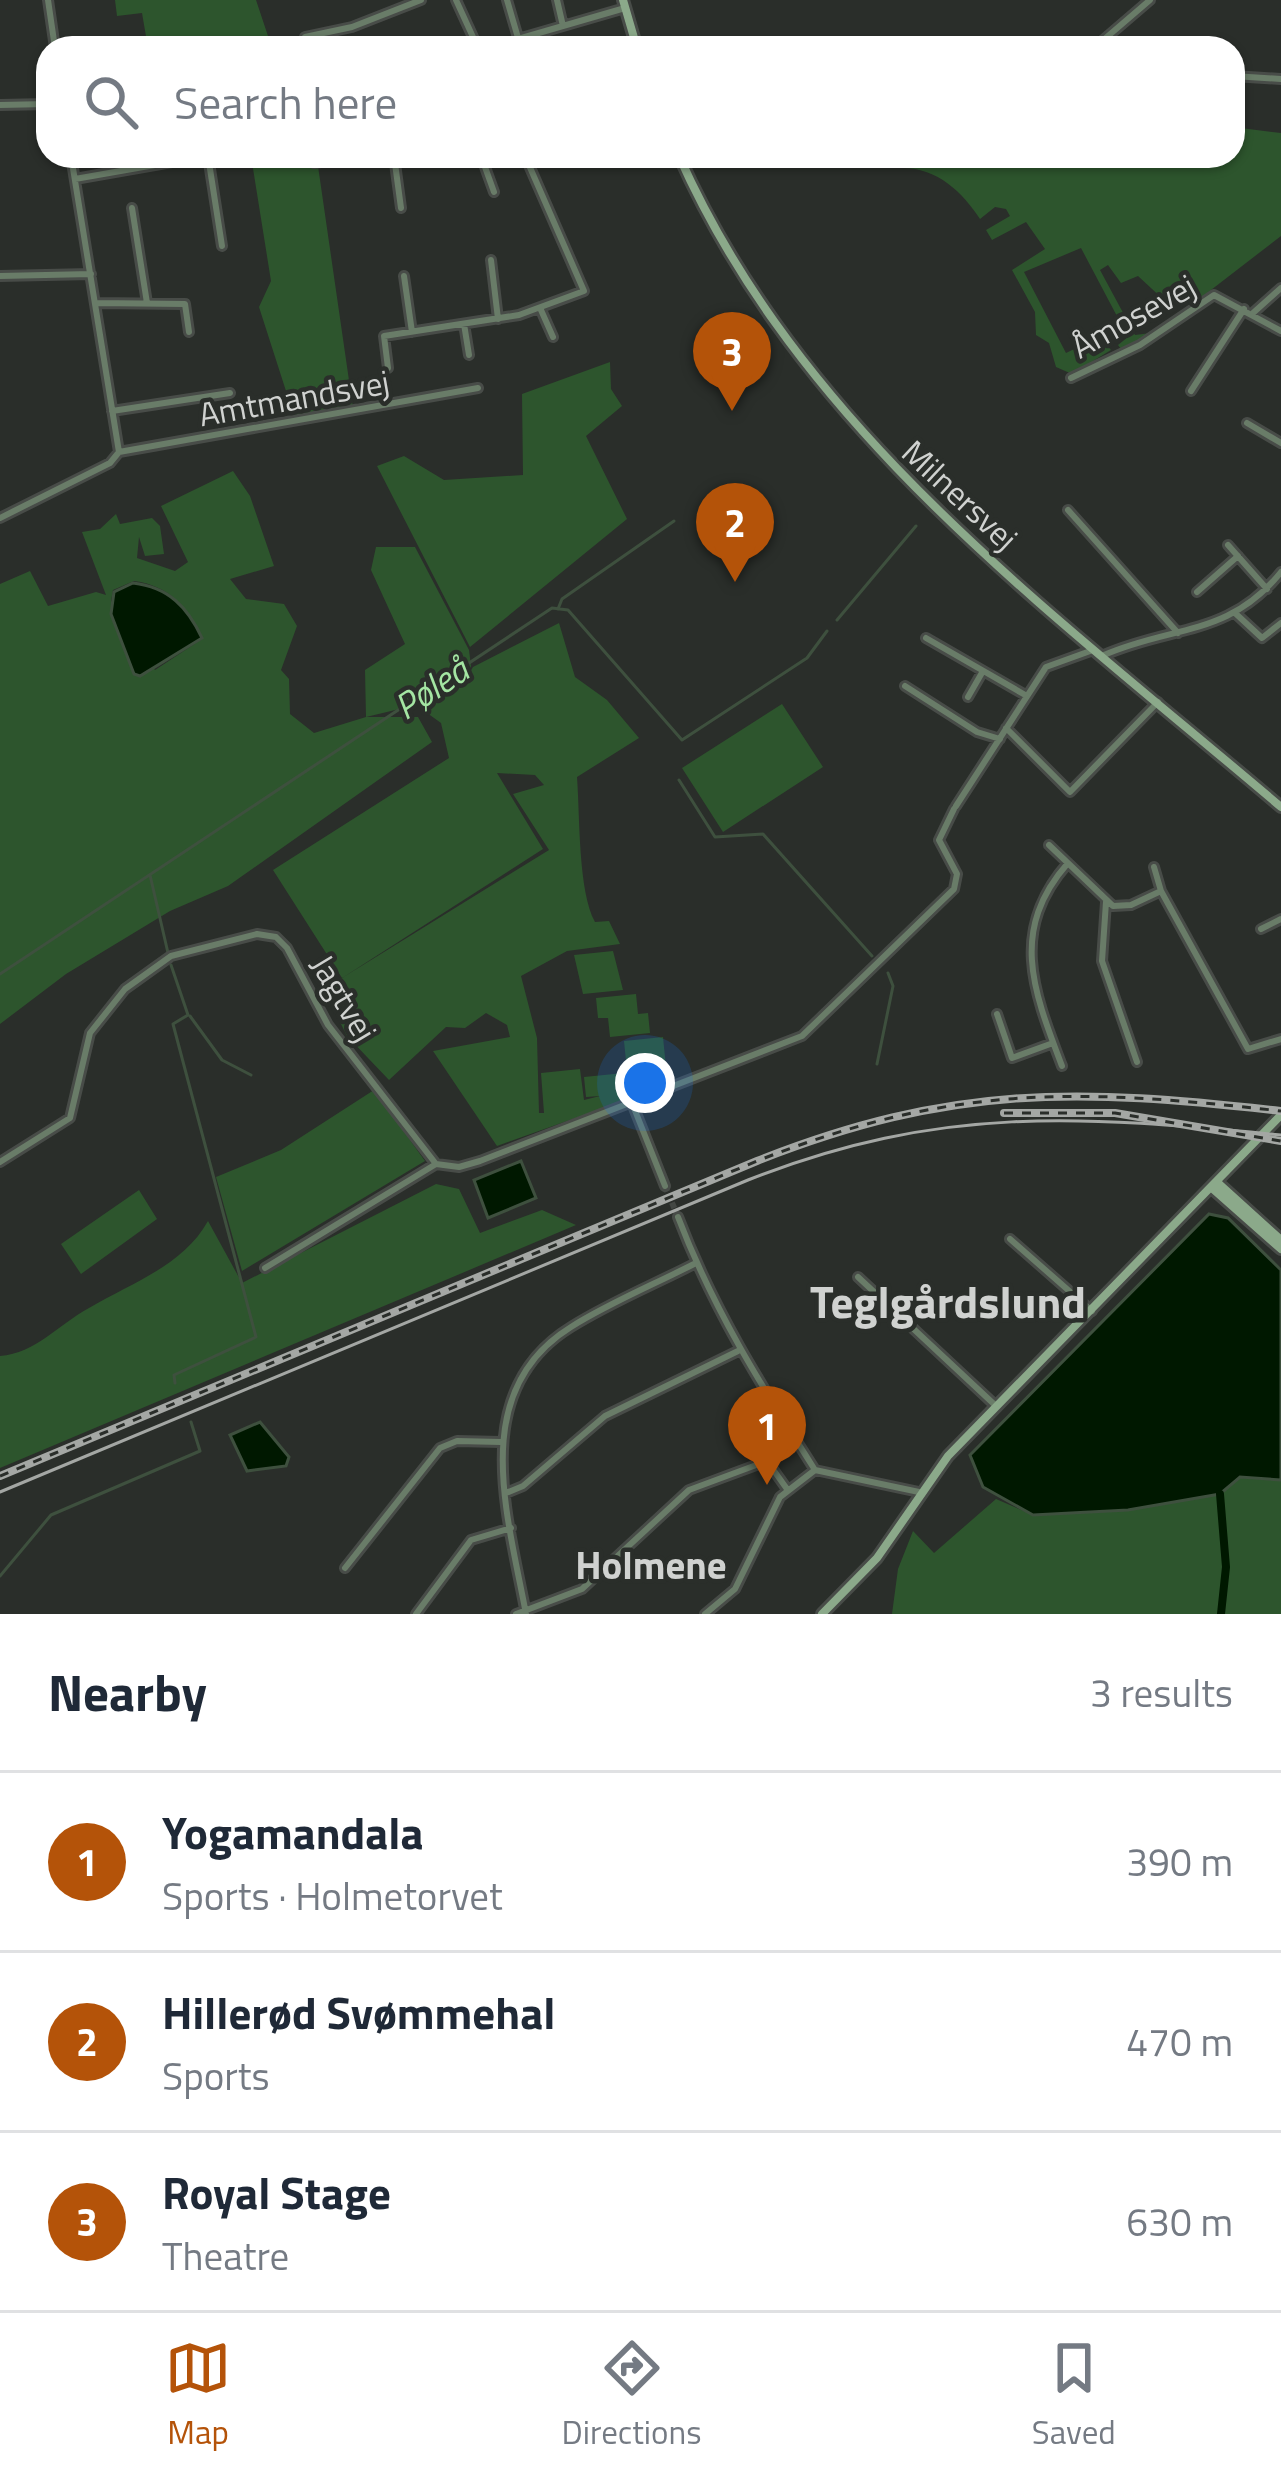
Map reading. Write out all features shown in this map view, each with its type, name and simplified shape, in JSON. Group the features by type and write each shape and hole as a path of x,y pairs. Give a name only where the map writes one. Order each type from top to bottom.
{"street":[{"path":"47,0 53,36"},
{"path":"311,36 421,0"},
{"path":"456,0 472,36"},
{"path":"507,0 518,36"},
{"path":"557,0 563,26"},
{"path":"1108,36 1150,0"},
{"path":"538,36 624,4 633,36"},
{"path":"1245,77 1281,79"},
{"path":"0,105 36,104"},
{"path":"0,517 110,463 118,452 73,168"},
{"path":"75,179 132,168"},
{"path":"209,168 222,245"},
{"path":"396,168 401,208"},
{"path":"485,168 494,192"},
{"path":"388,368 384,337 498,320 541,310 584,291 530,168"},
{"name":"Milnersvej","path":"685,168 743,275 836,404 923,498 1281,807"},
{"path":"132,208 147,303"},
{"path":"490,260 498,320"},
{"path":"0,276 91,274"},
{"path":"404,276 412,332"},
{"path":"1191,391 1248,312 1281,288"},
{"name":"Åmosevej","path":"1071,378 1140,345 1214,295 1248,312"},
{"path":"95,303 185,304 189,332"},
{"path":"541,310 553,337"},
{"path":"1248,312 1281,332"},
{"path":"464,325 469,355"},
{"name":"Amtmandsvej","path":"118,452 478,388"},
{"path":"112,411 230,393"},
{"path":"1247,423 1281,442"},
{"path":"1068,510 1179,634"},
{"path":"1228,545 1267,589"},
{"path":"1197,592 1238,556"},
{"path":"1104,655 1235,613 1281,572"},
{"path":"1235,613 1262,638 1281,622"},
{"path":"926,638 1027,696"},
{"path":"265,1268 436,1164 459,1167 480,1161 815,1028 953,889 957,874 940,840 955,808 1046,667 1095,647"},
{"path":"968,697 983,671"},
{"path":"905,686 977,732 1000,739"},
{"path":"1006,728 1070,792 1158,702"},
{"path":"1049,845 1106,902 1132,905 1161,891"},
{"path":"1062,1066 1032,968 1033,923 1042,893 1068,863"},
{"path":"1154,867 1161,891 1248,1049 1281,1039"},
{"path":"1106,902 1102,961 1138,1061"},
{"path":"1262,929 1281,920"},
{"name":"Jagtvej","path":"0,1162 70,1118 90,1033 125,989 171,956 257,934 276,937 287,948 328,1024 436,1164"},
{"path":"997,1014 1012,1058 1053,1043"},
{"path":"632,1103 665,1186"},
{"path":"823,1614 877,1558 919,1492 996,1406 1281,1115"},
{"path":"1215,1186 1281,1244"},
{"path":"678,1217 694,1264 738,1352 815,1470"},
{"path":"1010,1239 1092,1311"},
{"path":"525,1612 501,1442 519,1379 552,1340 694,1264"},
{"path":"859,1277 996,1406"},
{"path":"506,1493 523,1486 605,1416 738,1352"},
{"path":"516,1614 562,1600 602,1574 689,1490 767,1461 797,1441"},
{"path":"346,1568 440,1448 457,1442 501,1442"},
{"path":"767,1461 787,1489"},
{"path":"705,1614 735,1589 787,1489 815,1470 919,1492"},
{"path":"416,1614 471,1540 511,1527"}],"green space":[{"path":"115,0 256,0 268,36 146,36 142,13 117,16"},
{"path":"1245,128 1281,133 1281,236 1198,300 1175,289 1165,301 1138,276 1121,283 1108,265 1100,270 1135,335 1151,333 1121,349 1118,345 1128,337 1081,248 1024,272 1066,353 1099,337 1111,350 1072,374 1056,367 1049,343 1036,335 1035,312 1012,270 1045,249 1026,222 992,240 986,230 1010,216 1006,209 995,207 980,219 946,182 912,168 1245,168"},
{"path":"253,168 318,168 353,408 295,419 259,307 271,281"},
{"path":"610,362 611,389 622,406 586,436 627,519 470,647 377,466 404,456 444,480 523,475 522,394"},
{"path":"233,471 250,496 274,566 230,579 246,599 284,604 297,626 281,670 289,679 290,714 314,733 366,717 418,717 432,742 228,886 170,911 66,974 0,1024 0,584 30,571 48,606 96,592 106,595 82,532 100,529 116,514 120,524 152,518 160,526 164,554 145,556 139,537 137,558 175,571 188,562 161,506","holes":["134,581 176,600 202,639 155,670 111,601 113,590"]},
{"path":"376,547 415,547 469,650 471,666 463,684 473,667 559,623 575,677 607,700 639,738 577,777 589,909 595,922 609,921 620,944 567,951 521,976 537,1038 539,1113 544,1113 541,1073 580,1069 584,1100 600,1096 586,1097 584,1077 624,1073 626,1100 497,1146 433,1051 510,1037 507,1025 486,1013 465,1028 446,1027 389,1080 347,1036 324,990 342,978 273,870 449,758 441,723 416,705 366,717 365,670 405,644 371,570","holes":["497,773 535,775 544,785 513,794 549,850 342,978 543,849"]},
{"path":"782,704 823,767 723,832 682,768"},
{"path":"613,951 623,990 583,994 574,955"},
{"path":"636,994 638,1014 648,1013 650,1033 610,1037 608,1018 598,1018 596,998"},
{"path":"663,1037 667,1077 628,1081 624,1041"},
{"path":"374,1090 425,1161 242,1271 216,1177 281,1150"},
{"path":"436,1184 459,1189 480,1233 542,1210 576,1225 0,1468 0,1356 36,1344 155,1272 185,1250 208,1221 242,1283"},
{"path":"139,1190 157,1219 81,1274 61,1244"},
{"path":"1240,1477 1281,1480 1281,1614 892,1614 898,1569 913,1531 934,1553 996,1499 1033,1515 1128,1510 1220,1494"}],"shaded area":[{"path":"133,583 157,589 176,601 202,638 140,676 134,674 111,614 114,592"},
{"path":"521,1161 536,1198 488,1218 474,1180"},
{"path":"1209,1214 1228,1218 1281,1270 1281,1480 1240,1477 1220,1494 1128,1510 1033,1515 983,1487 970,1455"},
{"path":"260,1422 289,1457 286,1466 247,1471 230,1435"}],"waterway":[{"path":"558,609 562,599 674,521"},
{"name":"Pøleå","path":"837,620 916,526"},
{"name":"Pøleå","path":"0,974 552,608 568,610 682,740 807,658 827,631"},
{"path":"679,780 715,837 763,834 872,956"},
{"path":"150,875 168,953"},
{"path":"171,965 188,1015 173,1024 256,1337 174,1375 175,1383"},
{"path":"877,1064 893,986 888,973"},
{"path":"190,1016 222,1060 251,1075"},
{"path":"0,1576 51,1515 200,1451 191,1422"},
{"path":"1220,1494 1226,1567 1221,1614"}],"tunnel":[{"path":"665,1186 678,1217"}],"tram line":[{"path":"0,1492 818,1155 949,1127 1012,1122 1140,1123 1281,1135"}],"railway":[{"path":"0,1476 757,1161 892,1117 1016,1098 1077,1096 1281,1111"},
{"path":"1004,1113 1115,1113 1281,1141"}],"place":[{"name":"Royal Stage","path":"732,411"},
{"name":"Hillerød Svømmehal","path":"735,582"},
{"name":"Yogamandala","path":"767,1485"}],"district":[{"name":"Teglgårdslund","path":"948,1302"},
{"name":"Holmene","path":"651,1565"}]}
